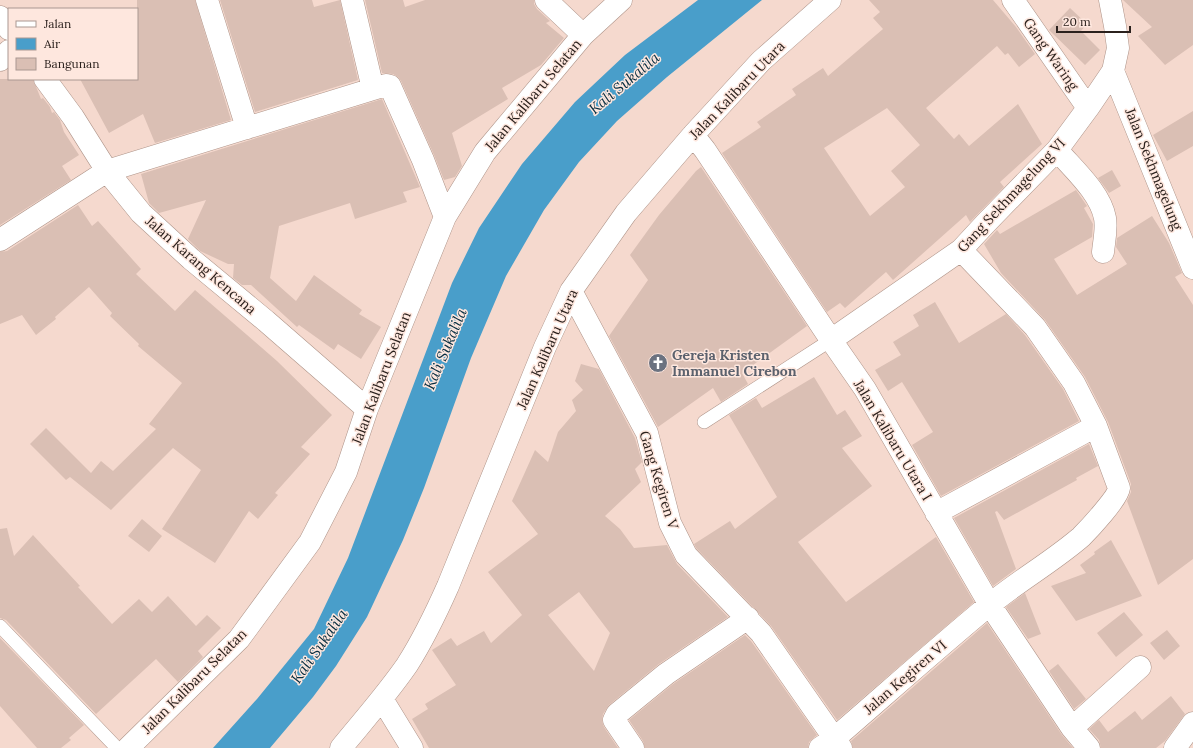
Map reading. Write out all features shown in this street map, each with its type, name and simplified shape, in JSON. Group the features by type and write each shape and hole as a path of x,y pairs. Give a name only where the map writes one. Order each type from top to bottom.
{"street":[{"path":"207,0 247,128"},
{"path":"352,0 373,89"},
{"path":"546,0 583,36"},
{"name":"Jalan Kalibaru Selatan","path":"128,748 239,639 310,542 346,472 367,409 445,217 485,152 583,36 621,0"},
{"name":"Jalan Kalibaru Utara","path":"340,748 382,699 408,664 432,621 448,586 545,348 571,291 626,213 693,135 761,61 830,0"},
{"name":"Gang Waring","path":"1013,0 1088,108"},
{"name":"Gang Sekhmagelung VI","path":"830,340 961,250 1057,150 1113,71 1118,48 1110,0"},
{"path":"0,17 8,28"},
{"path":"0,60 8,52"},
{"name":"Jalan Sekhmagelung","path":"1113,71 1193,268"},
{"name":"Jalan Karang Kencana","path":"46,80 73,117 107,171 141,213 191,259 266,321 367,409"},
{"path":"0,240 107,171 386,85 390,86 423,160 445,217"},
{"name":"Jalan Kalibaru Utara I","path":"693,135 705,150 830,340 865,390 990,605 1072,728 1089,748"},
{"path":"1057,150 1092,190 1105,217 1103,252"},
{"path":"936,513 1096,426 1074,383 1035,327 961,250"},
{"name":"Gang Kegiren V","path":"571,291 647,433 670,523 686,555 761,632 832,745"},
{"name":"Jalan Kegiren VI","path":"832,745 990,605 1044,566 1081,536 1118,494 1119,488 1096,426"},
{"path":"633,748 614,720 617,714 666,674 748,618"},
{"path":"1072,728 1140,667"},
{"path":"382,699 412,748"},
{"path":"1175,748 1193,723"}],"lane":[{"path":"704,422 830,340"},
{"path":"0,626 118,748"}],"water":[{"name":"Kali Sukalila","path":"698,0 762,0 667,77 617,121 579,162 544,210 506,276 471,358 424,488 403,540 367,617 336,666 313,697 270,748 213,748 257,699 314,629 348,558 452,283 479,228 522,164 575,102 625,55"}],"building":[{"path":"137,0 195,0 231,120 155,143 143,114 109,133 81,80 138,80"},
{"path":"220,0 312,0 314,7 340,0 358,80 255,112"},
{"path":"365,0 403,0 405,7 425,0 534,0 534,4 537,9 550,21 546,23 564,38 541,65 502,88 508,99 452,133 462,166 455,177 444,180 401,81 393,74 382,73"},
{"path":"869,0 993,0 1016,27 1035,54 1019,67 1008,53 1005,55 997,46 926,108 954,139 959,134 969,146 1018,104 1042,144 1000,182 1004,187 970,222 966,215 893,280 886,272 845,308 840,303 827,312 722,153 761,127 757,122 796,95 792,89 823,68 828,76 883,29 873,18 880,12","holes":["887,108 920,145 891,171 905,187 870,216 824,148"]},
{"path":"1123,0 1193,0 1193,45 1165,65 1138,36 1152,27"},
{"path":"1070,8 1087,24 1081,31 1100,50 1085,65 1049,30"},
{"path":"0,79 33,80 41,99 43,98 50,107 52,113 54,112 60,120 64,132 79,155 62,166 71,180 0,225"},
{"path":"382,99 420,187 403,192 407,202 355,219 350,203 279,226 270,278 296,301 314,275 362,310 359,314 381,327 361,359 338,344 334,350 299,325 297,327 251,285 242,285 233,278 234,264 228,264 200,251 188,239 206,200 159,213 149,203 141,174"},
{"path":"1193,111 1193,146 1167,161 1153,135"},
{"path":"701,167 807,326 742,373 748,384 721,402 713,388 658,427 609,336 648,280 630,255 659,215"},
{"path":"1112,170 1121,186 1109,193 1098,178"},
{"path":"1076,190 1087,206 1084,208 1093,224 1092,237 1054,259 1077,295 1127,264 1116,247 1117,238 1152,216 1169,243 1182,273 1175,277 1193,305 1193,559 1158,585 1127,501 1131,492 1131,484 1108,422 1085,377 1045,320 1001,273 984,244 997,230 1000,234"},
{"path":"78,205 92,226 98,221 141,269 136,274 175,311 195,290 277,361 332,415 301,447 310,454 275,493 278,495 258,519 249,511 215,563 162,529 201,470 173,448 111,510 70,477 66,480 30,444 46,428 91,473 101,461 113,471 156,429 149,424 182,383 138,346 139,344 110,316 112,313 89,287 55,317 56,319 36,335 22,315 0,324 0,252 7,251"},
{"path":"935,302 959,343 1006,314 1025,335 1063,389 1079,421 941,496 912,445 933,432 902,382 888,391 875,370 901,355 893,342 919,326 913,315"},
{"path":"581,364 599,369 635,438 642,462 635,469 641,482 605,516 620,529 634,548 667,545 677,564 728,617 659,664 609,705 603,714 602,721 604,727 618,748 429,748 412,719 428,709 425,704 456,685 432,650 451,638 457,646 484,631 491,643 522,615 488,572 538,534 512,501 535,450 548,462 558,432 576,411 572,400 583,390 575,381","holes":["579,592 610,633 594,671 548,615"]},
{"path":"814,377 837,415 845,410 862,436 842,448 872,486 798,542 846,602 936,537 974,602 837,720 771,626 696,548 694,544 730,521 735,529 777,497 729,415 756,398 762,408"},
{"path":"1089,444 1098,466 1076,478 1077,480 1004,520 997,511 995,512 1016,569 993,586 954,518"},
{"path":"142,519 162,536 149,552 128,536"},
{"path":"7,528 14,556 33,535 80,586 78,587 112,624 139,599 152,612 168,596 196,626 207,615 221,628 198,651 203,657 178,682 156,659 96,714 6,620 0,618 0,529"},
{"path":"1111,540 1142,596 1076,621 1051,586 1086,573 1080,565 1095,554 1094,552"},
{"path":"1025,593 1041,634 1028,639 1006,607"},
{"path":"1124,612 1143,635 1116,657 1097,633"},
{"path":"987,623 1062,735 1073,748 853,748 851,741"},
{"path":"1167,630 1180,646 1164,660 1150,643"},
{"path":"745,635 751,641 817,735 809,742 808,748 645,748 643,741 629,720 673,684"},
{"path":"0,638 84,725 69,738 71,740 61,748 37,748 0,706"},
{"path":"1058,664 1086,699 1074,709 1049,671"},
{"path":"1171,696 1185,714 1165,741 1156,748 1101,748 1099,740 1089,729 1099,720 1108,732 1135,711 1142,720"}],"place":[{"name":"Gereja Kristen Immanuel Cirebon","path":"658,363"}]}
